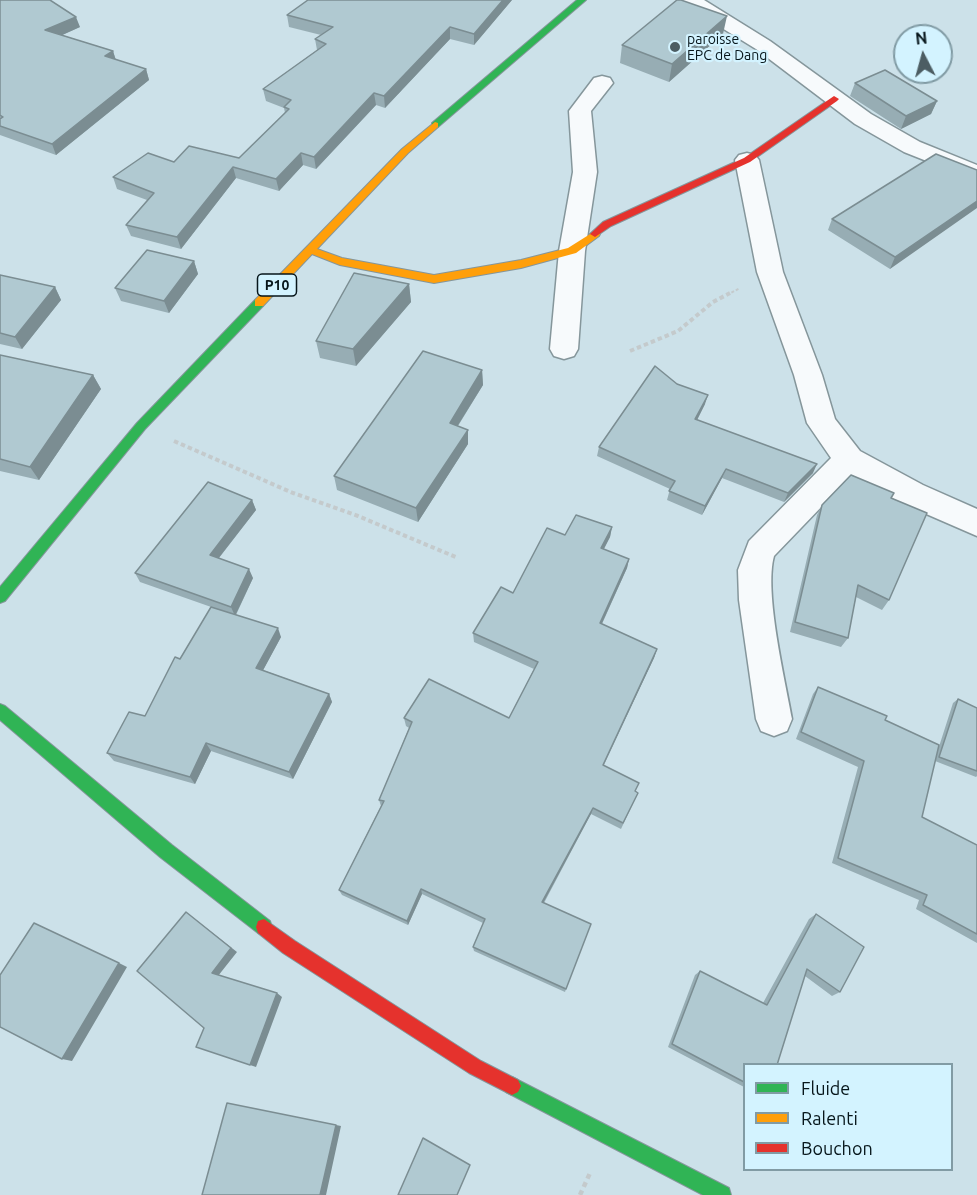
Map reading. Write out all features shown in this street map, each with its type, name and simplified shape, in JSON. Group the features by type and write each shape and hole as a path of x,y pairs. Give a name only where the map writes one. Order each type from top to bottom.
{"street":[{"name":"P10","path":"0,597 141,426 405,151 551,24 582,0"},
{"path":"690,0 763,45 862,119 897,140 973,170"},
{"path":"564,349 572,251 585,172 580,111 602,83"},
{"path":"310,250 340,261 434,279 520,264 572,251 606,224 747,160 834,99"},
{"path":"747,160 770,272 808,375 822,423 849,459 912,494 977,523"},
{"path":"774,719 756,600 754,570 760,550 849,459"},
{"path":"0,711 157,844 290,947 476,1067 722,1195"}],"path":[{"path":"630,351 678,331 713,302 770,272"},
{"path":"141,426 293,493 358,516 458,558"}],"building":[{"path":"0,0 50,0 76,17 45,30 113,51 105,56 146,69 52,144 0,126 0,119 3,117 0,115"},
{"path":"308,0 503,0 474,34 450,27 384,96 374,93 314,157 301,153 276,179 233,167 177,237 126,225 154,193 113,177 148,153 174,162 189,146 239,158 289,109 284,107 291,100 263,89 326,44 315,39 333,27 287,15"},
{"path":"677,0 727,16 672,64 622,45"},
{"path":"885,70 893,75 893,84 908,84 937,101 906,116 855,83"},
{"path":"936,154 977,170 977,201 895,257 832,219"},
{"path":"147,250 194,261 164,301 115,288"},
{"path":"354,273 409,284 353,349 316,341"},
{"path":"0,275 55,287 15,337 0,333"},
{"path":"423,351 482,370 450,423 468,430 416,508 334,476"},
{"path":"0,355 93,375 30,467 0,459"},
{"path":"655,366 677,384 708,395 695,419 817,464 788,493 726,469 705,506 669,491 675,481 599,447"},
{"path":"851,475 894,493 891,498 927,513 889,600 858,585 848,638 795,622 822,505"},
{"path":"208,482 252,500 210,555 249,569 231,607 135,573"},
{"path":"576,515 612,527 601,548 629,559 600,623 657,649 603,765 639,783 635,791 638,793 623,823 593,808 542,902 591,924 566,989 473,947 485,919 421,889 407,921 339,890 384,801 379,800 412,722 404,718 429,679 509,718 538,662 473,633 501,587 513,593 547,528 565,535"},
{"path":"211,607 278,628 256,668 329,694 289,772 206,743 190,777 107,753 129,712 145,716 175,657 180,659"},
{"path":"818,687 887,716 885,720 939,745 922,817 977,845 977,934 923,905 927,895 838,858 864,761 801,732"},
{"path":"958,699 977,708 977,771 939,757"},
{"path":"186,912 231,948 212,973 277,993 250,1065 196,1047 204,1028 137,971"},
{"path":"816,914 864,947 840,992 807,969 778,1063 743,1063 743,1081 672,1044 700,971 767,1005"},
{"path":"34,923 119,963 62,1059 0,1027 0,975"},
{"path":"227,1103 336,1125 320,1195 202,1195"},
{"path":"423,1138 470,1165 457,1195 398,1195"}],"traffic: fast":[{"path":"435,125 582,0"},
{"path":"0,597 141,426 259,303"},
{"path":"0,711 166,851 264,927"},
{"path":"512,1086 722,1195"}],"traffic: slow":[{"path":"259,303 405,151 435,125"},
{"path":"310,250 340,261 434,279 521,264 572,251 595,234"}],"traffic: jam":[{"path":"595,234 607,224 747,160 834,99"},
{"path":"264,927 289,947 475,1067 512,1086"}],"place":[{"name":"paroisse EPC de Dang","path":"675,47"}]}
